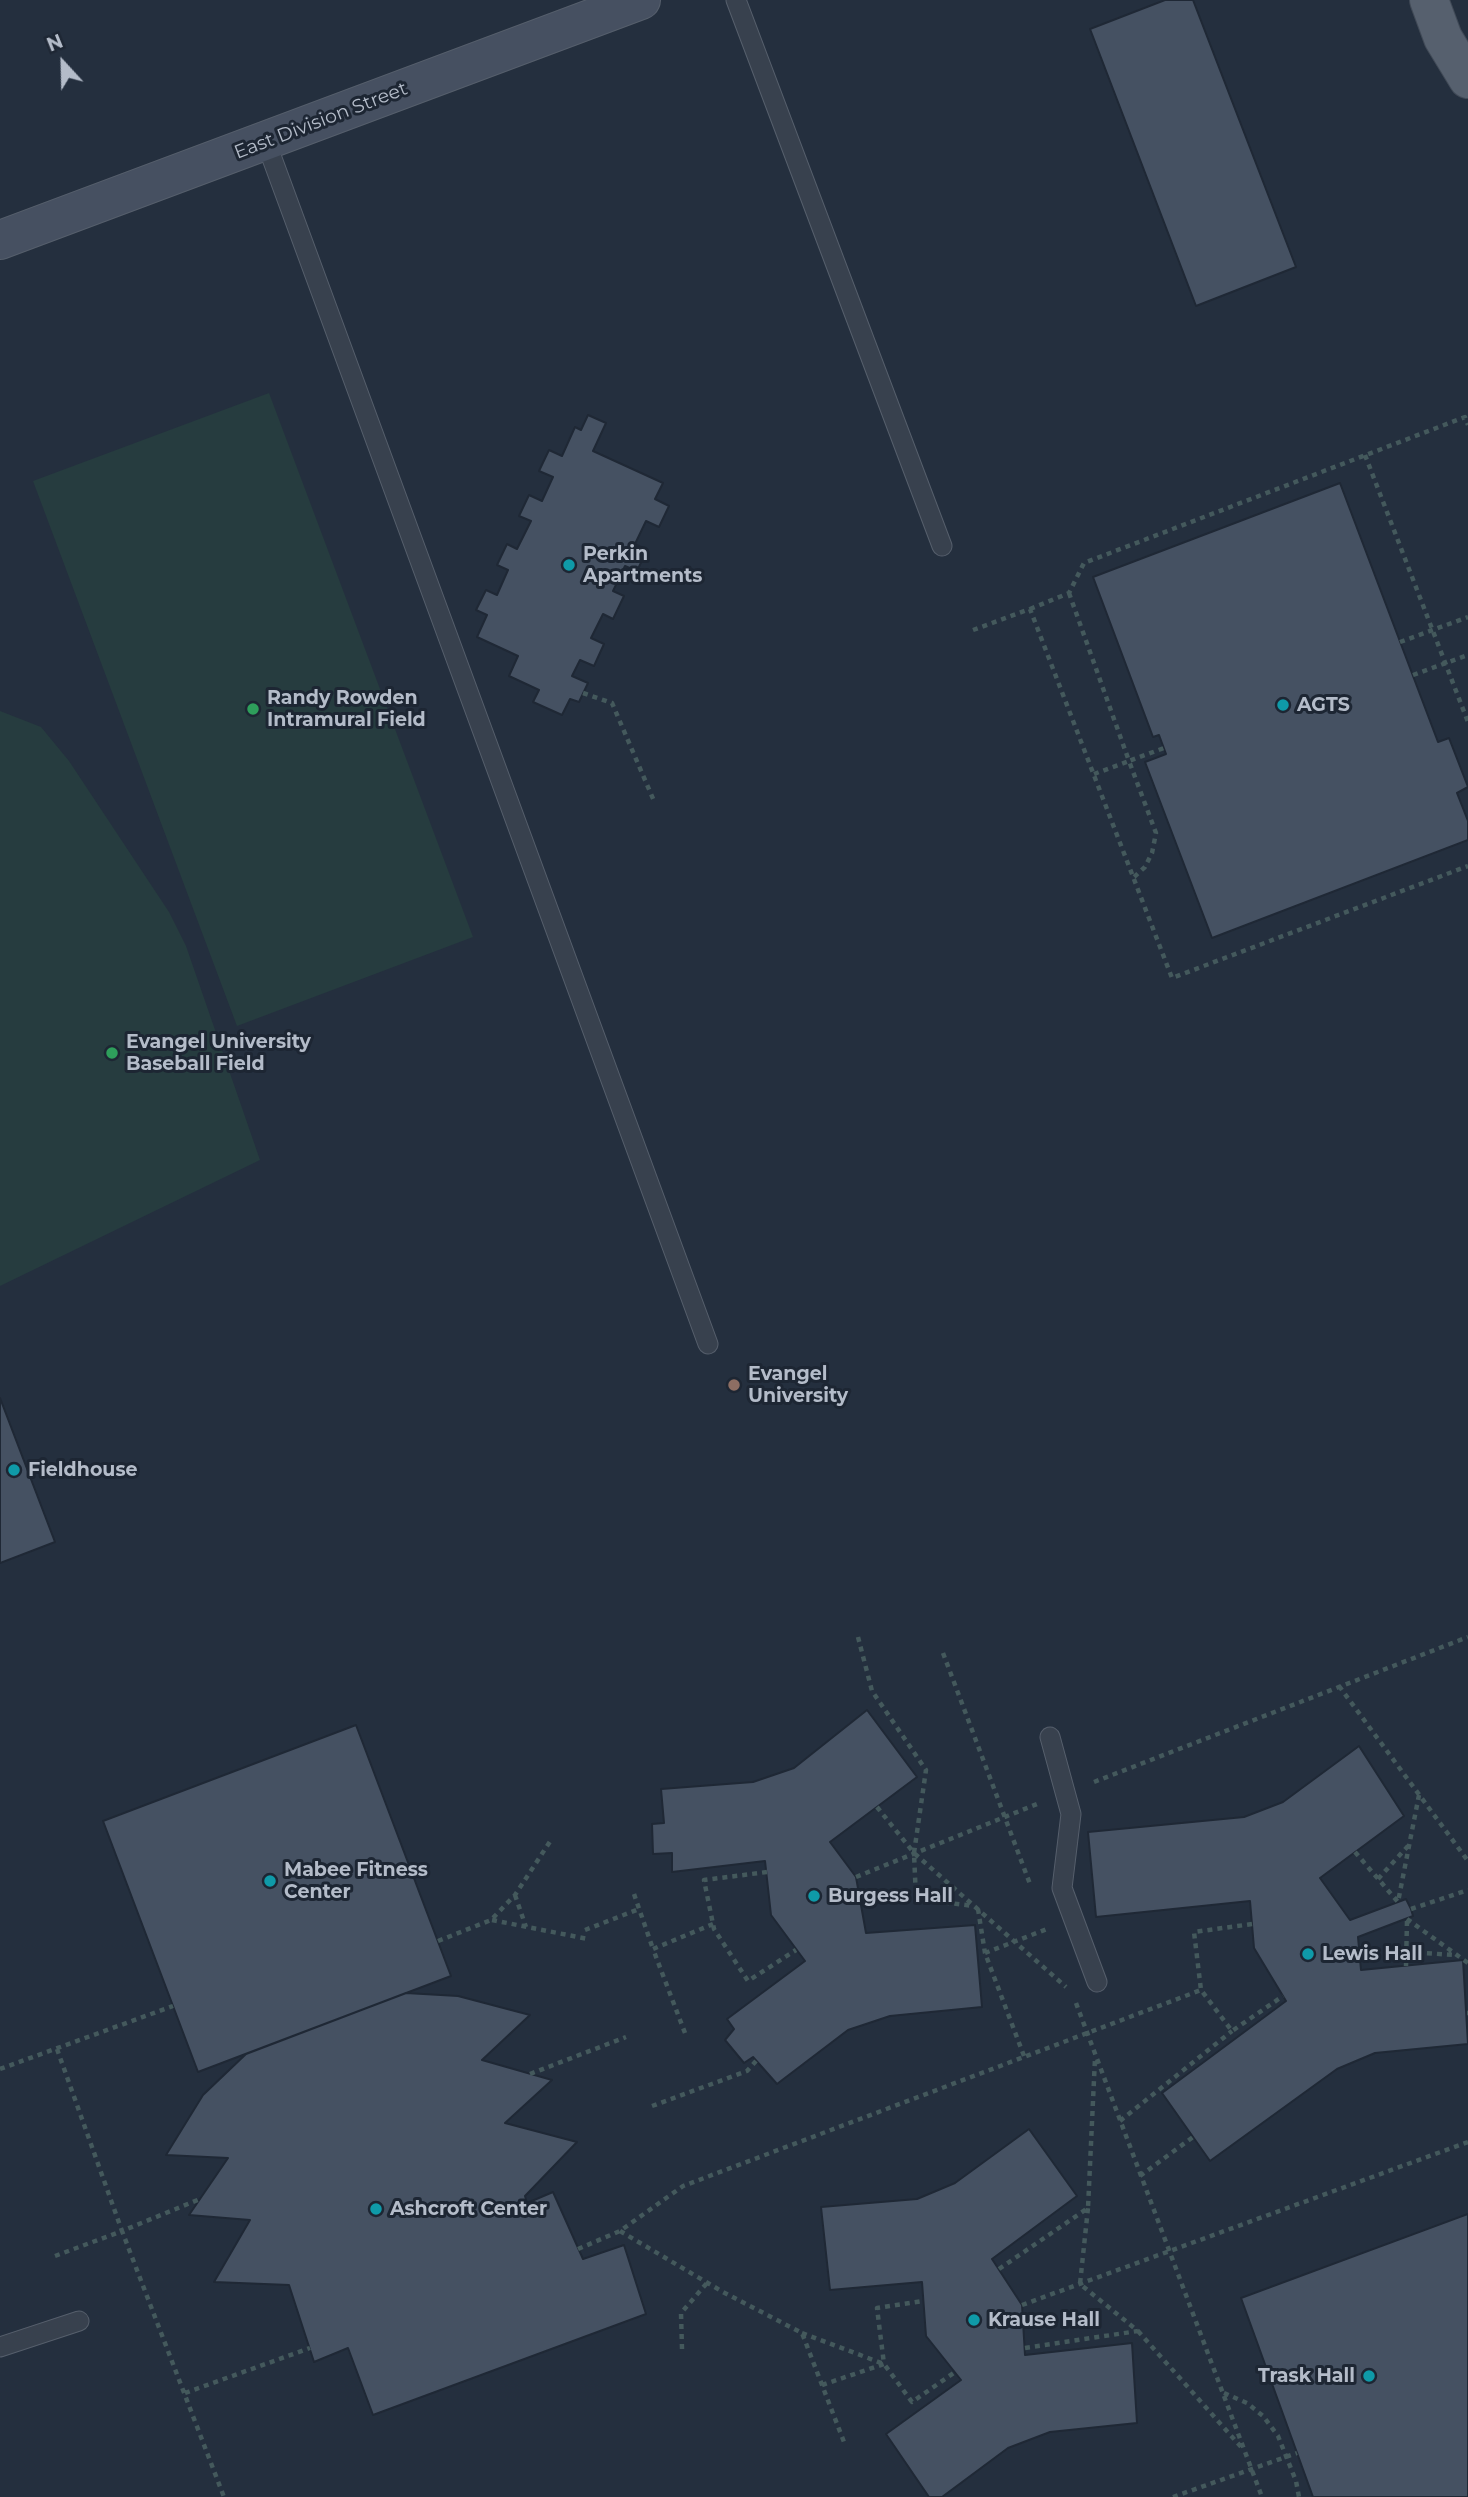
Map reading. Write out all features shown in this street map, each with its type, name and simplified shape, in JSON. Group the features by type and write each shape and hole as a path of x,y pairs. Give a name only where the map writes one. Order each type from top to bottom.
{"main road":[{"name":"East Division Street","path":"0,240 641,0"},
{"path":"1429,0 1443,38 1468,79"}],"lane":[{"path":"736,0 942,546"},
{"path":"266,142 708,1344"},
{"path":"1050,1737 1071,1814 1062,1888 1097,1982"},
{"path":"0,2347 79,2321"}],"path":[{"path":"974,631 1069,593 1084,563 1465,417 1468,425"},
{"path":"1366,455 1468,722"},
{"path":"1069,593 1156,833 1152,853 1145,867 1133,878"},
{"path":"1030,609 1172,978 1468,866"},
{"path":"1400,642 1468,617"},
{"path":"1413,675 1468,655"},
{"path":"583,694 612,703 654,801"},
{"path":"1094,774 1164,748"},
{"path":"858,1637 872,1691 926,1770 914,1853 916,1899 976,1908"},
{"path":"856,1877 1005,1816 1468,1637"},
{"path":"943,1653 1033,1891"},
{"path":"1339,1686 1468,1861"},
{"path":"1355,1852 1398,1902 1419,1795"},
{"path":"877,1807 914,1853 1071,1991 1066,1979"},
{"path":"438,1941 491,1920 515,1895 551,1840"},
{"path":"1378,1879 1409,1845"},
{"path":"766,1872 704,1880 714,1929 748,1981 796,1950"},
{"path":"1411,1909 1468,1890"},
{"path":"634,1894 685,2033"},
{"path":"515,1895 527,1928"},
{"path":"976,1908 985,1953 1024,2056"},
{"path":"584,1930 639,1909"},
{"path":"1042,1916 1050,1936"},
{"path":"1406,1966 1407,1919 1468,1963"},
{"path":"491,1920 588,1939"},
{"path":"653,1949 713,1924"},
{"path":"1232,2031 1201,1990 1194,1932 1252,1924"},
{"path":"985,1953 1047,1929"},
{"path":"1407,1952 1457,1955"},
{"path":"578,2249 620,2231 683,2186 1201,1990"},
{"path":"1120,2122 1232,2031 1283,1996"},
{"path":"1075,2001 1262,2497"},
{"path":"0,2069 173,2006"},
{"path":"530,2074 626,2037"},
{"path":"57,2049 122,2231 225,2497"},
{"path":"1080,2284 1088,2208 1095,2054"},
{"path":"652,2106 747,2071 756,2060"},
{"path":"1140,2176 1193,2137"},
{"path":"1022,2305 1468,2143"},
{"path":"55,2256 200,2199"},
{"path":"999,2269 1088,2208"},
{"path":"620,2231 707,2283 802,2333 884,2364"},
{"path":"682,2349 681,2313 707,2283"},
{"path":"1080,2284 1138,2331 1245,2451"},
{"path":"923,2301 877,2308 884,2364 912,2402 955,2372"},
{"path":"1025,2348 1138,2331"},
{"path":"802,2333 844,2442"},
{"path":"185,2393 310,2348"},
{"path":"822,2385 884,2364"},
{"path":"1223,2393 1247,2403 1263,2416 1278,2436 1296,2481 1299,2497"},
{"path":"1174,2497 1297,2453"}],"green space":[{"name":"Randy Rowden Intramural Field","path":"269,393 473,937 237,1026 33,481"},
{"name":"Evangel University Baseball Field","path":"0,711 41,727 69,761 169,912 186,946 260,1160 0,1286"}],"building":[{"path":"1165,0 1193,0 1296,267 1196,306 1090,29"},
{"name":"Perkin Apartments","path":"588,415 606,423 593,451 663,483 655,499 669,506 659,527 646,521 635,544 647,550 637,571 625,566 613,591 624,596 613,619 603,614 591,638 604,644 594,666 580,660 572,676 588,683 579,702 570,699 562,715 533,702 539,690 509,676 518,656 477,637 487,615 476,610 486,590 497,595 508,570 497,565 507,544 517,549 531,521 519,516 529,495 542,501 553,477 539,471 549,450 562,456 575,427 581,430"},
{"name":"AGTS","path":"1340,483 1438,742 1449,738 1468,787 1457,793 1468,821 1468,840 1212,938 1145,762 1166,754 1159,735 1153,737 1093,577"},
{"name":"Fieldhouse","path":"0,1398 55,1542 0,1563"},
{"name":"Burgess Hall","path":"867,1710 917,1777 830,1842 856,1877 866,1933 975,1925 982,2007 890,2016 848,2030 777,2084 753,2057 744,2063 725,2040 734,2029 727,2019 805,1961 771,1915 765,1861 672,1872 672,1853 653,1854 652,1824 664,1823 661,1789 753,1782 794,1768"},
{"name":"Mabee Fitness Center","path":"356,1725 451,1976 198,2072 103,1821"},
{"name":"Lewis Hall","path":"1359,1746 1404,1816 1320,1878 1350,1920 1406,1899 1411,1909 1413,1916 1358,1937 1361,1970 1463,1960 1468,2044 1375,2053 1337,2069 1210,2161 1162,2093 1286,2001 1254,1948 1250,1901 1096,1917 1088,1832 1244,1817 1283,1802"},
{"name":"Ashcroft Center","path":"406,1993 458,1996 530,2015 482,2060 552,2080 505,2123 577,2142 525,2196 527,2203 553,2192 583,2259 624,2245 646,2314 373,2415 348,2348 314,2362 289,2285 214,2282 250,2220 189,2215 228,2158 166,2155 203,2095 246,2054"},
{"name":"Krause Hall","path":"1029,2129 1077,2196 992,2259 1022,2305 1025,2355 1132,2343 1137,2423 1050,2432 1008,2448 942,2497 929,2497 886,2434 961,2380 926,2336 922,2282 830,2290 821,2207 917,2199 955,2183"},
{"name":"Trask Hall","path":"1468,2214 1468,2497 1313,2497 1241,2298"}],"place":[{"name":"Perkin Apartments","path":"569,565"},
{"name":"AGTS","path":"1283,705"},
{"name":"Randy Rowden Intramural Field","path":"253,709"},
{"name":"Evangel University Baseball Field","path":"112,1053"},
{"name":"Evangel University","path":"734,1385"},
{"name":"Fieldhouse","path":"14,1470"},
{"name":"Mabee Fitness Center","path":"270,1881"},
{"name":"Burgess Hall","path":"814,1896"},
{"name":"Lewis Hall","path":"1308,1954"},
{"name":"Ashcroft Center","path":"376,2209"},
{"name":"Krause Hall","path":"974,2320"},
{"name":"Trask Hall","path":"1369,2376"}]}
